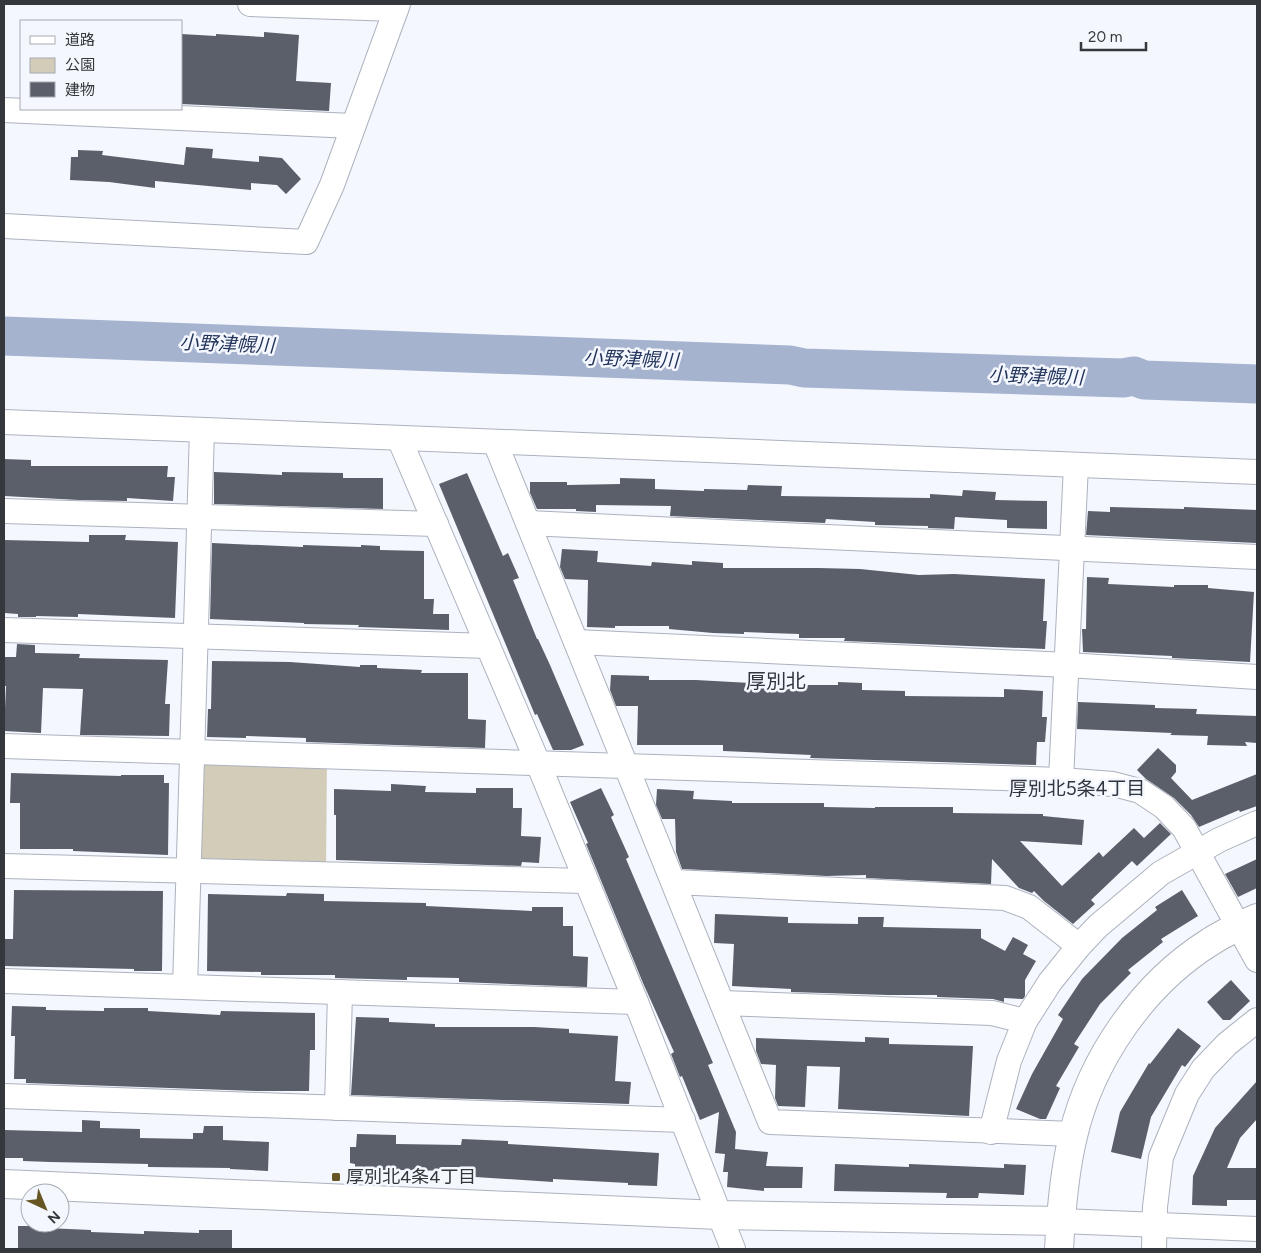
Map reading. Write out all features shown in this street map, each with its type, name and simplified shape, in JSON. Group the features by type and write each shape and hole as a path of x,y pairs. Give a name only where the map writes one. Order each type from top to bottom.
{"street":[{"path":"4,226 306,242 332,185 397,6 250,4"},
{"path":"4,110 353,126"},
{"path":"4,422 1257,472"},
{"path":"185,987 202,430"},
{"path":"399,438 538,763 684,1120 733,1249"},
{"path":"495,442 770,1122 1073,1134"},
{"path":"1061,780 1076,465"},
{"path":"4,511 436,524"},
{"path":"528,523 1257,557"},
{"path":"4,630 488,646"},
{"path":"576,642 1257,676"},
{"path":"4,746 1061,780 1113,784 1140,791 1164,807 1184,828 1197,851 1248,922 1257,960"},
{"path":"991,1132 1009,1061 1025,1021 1050,982 1079,946 1098,926 1161,872 1197,851 1257,823"},
{"path":"4,866 586,881"},
{"path":"674,882 1005,898 1030,907 1079,946"},
{"path":"1059,1249 1063,1190 1073,1134 1096,1072 1117,1036 1140,1004 1169,973 1210,942 1248,922"},
{"path":"4,981 636,1002"},
{"path":"337,1108 340,992"},
{"path":"722,1003 992,1012 1025,1021"},
{"path":"1154,1249 1154,1225 1161,1158 1187,1094 1203,1069 1227,1044 1257,1020"},
{"path":"4,1096 684,1120"},
{"path":"4,1184 719,1215 1061,1221 1257,1229"}],"green space":[{"path":"192,752 327,756 326,874 189,871"}],"building":[{"path":"264,32 299,35 296,81 331,83 329,111 182,104 182,34 264,37"},
{"path":"186,147 213,149 212,158 259,162 259,156 282,158 301,179 286,194 277,185 251,183 251,190 155,181 155,188 109,182 70,180 71,157 78,157 78,150 103,151 102,155 184,165"},
{"path":"4,459 31,460 31,466 168,466 167,477 175,477 173,501 127,498 127,501 79,500 4,496"},
{"path":"214,472 282,475 282,472 343,473 343,478 383,478 383,509 214,504"},
{"path":"467,473 503,556 508,553 519,578 513,580 584,745 571,750 553,750 537,714 535,715 439,484"},
{"path":"620,478 655,479 655,489 747,490 748,485 782,486 781,496 930,498 930,494 962,496 963,490 996,492 995,500 1047,501 1047,529 1007,528 1007,520 955,517 954,529 928,528 928,526 875,525 875,522 826,519 825,523 670,516 671,506 596,505 596,512 576,511 576,509 537,509 530,493 530,482 567,482 567,485 620,484"},
{"path":"1110,507 1184,509 1184,507 1257,510 1256,543 1086,535 1088,511 1110,512"},
{"path":"89,535 126,535 125,540 178,542 175,618 78,614 78,617 18,617 18,614 4,613 4,540 89,542"},
{"path":"212,543 303,547 303,545 361,547 361,545 380,546 380,550 424,551 424,599 434,599 433,614 449,614 449,630 210,619"},
{"path":"562,549 598,551 597,562 651,566 652,562 692,565 692,561 723,563 723,568 860,569 919,575 954,574 1045,579 1043,621 1047,621 1045,649 844,641 845,638 799,638 799,634 713,633 669,629 669,626 587,627 588,580 565,579 560,567"},
{"path":"1087,577 1109,578 1108,584 1174,587 1174,585 1208,585 1208,588 1254,592 1250,662 1083,652 1082,629 1086,629"},
{"path":"17,644 35,645 35,653 80,654 79,658 168,660 165,704 170,704 169,736 80,735 83,689 43,688 41,733 4,731 6,686 4,686 4,657 16,657"},
{"path":"212,661 290,662 360,667 360,665 377,665 377,668 422,670 421,673 468,673 468,719 486,720 485,748 306,742 306,738 207,737 208,709 211,709"},
{"path":"611,675 649,676 649,680 696,680 785,685 838,685 838,682 862,683 862,690 905,691 905,696 1004,697 1004,689 1043,691 1042,717 1047,717 1045,742 1037,742 1036,765 810,758 811,755 723,751 723,745 637,745 638,706 616,706 610,690"},
{"path":"1078,702 1155,705 1155,708 1197,709 1196,714 1257,716 1257,743 1245,742 1247,746 1207,745 1208,736 1077,729"},
{"path":"1158,748 1176,765 1176,772 1171,778 1192,800 1257,774 1257,806 1240,812 1239,810 1199,827 1191,815 1174,798 1146,779 1137,770"},
{"path":"11,773 121,776 164,775 164,783 169,783 168,855 73,851 73,849 20,849 20,803 10,803"},
{"path":"391,784 426,786 425,792 476,793 476,788 513,788 513,808 522,808 521,836 541,837 539,863 522,862 521,866 336,860 334,789 391,791"},
{"path":"601,788 614,815 611,817 629,857 626,859 713,1063 708,1065 736,1132 735,1149 768,1152 766,1166 803,1167 802,1188 764,1188 764,1191 727,1187 728,1172 723,1172 725,1154 715,1153 719,1112 700,1120 682,1076 680,1077 671,1054 674,1052 643,983 570,802"},
{"path":"657,789 694,791 693,799 732,801 732,803 824,803 824,807 875,808 953,807 953,813 1043,814 1043,816 1084,820 1082,845 1020,841 1062,886 1099,852 1103,857 1134,828 1144,838 1160,823 1171,834 1137,866 1132,861 1091,900 1095,904 1073,924 1034,891 1032,893 1019,888 992,859 991,884 866,878 866,875 827,876 682,869 676,852 675,819 662,819 656,805"},
{"path":"1257,859 1257,888 1238,897 1225,874"},
{"path":"14,890 163,891 162,971 4,966 4,939 13,939"},
{"path":"1182,890 1198,916 1161,939 1163,942 1128,970 1131,973 1100,1004 1074,1044 1079,1047 1056,1086 1060,1088 1046,1119 1040,1119 1016,1109 1032,1074 1063,1019 1058,1015 1082,979 1122,938 1157,910 1155,907"},
{"path":"287,893 324,894 324,901 426,903 426,906 532,911 532,907 563,907 563,926 573,926 573,956 588,957 587,987 459,982 459,978 407,977 407,980 335,978 335,975 261,975 261,972 207,971 208,894 286,896"},
{"path":"715,914 788,917 788,923 858,924 858,917 884,917 883,927 981,929 981,938 1005,951 1013,937 1028,945 1023,954 1036,961 1025,980 1025,996 1023,999 1004,998 1004,1002 993,999 937,997 937,995 791,992 791,989 732,986 734,944 714,943"},
{"path":"1231,980 1250,1001 1230,1020 1223,1020 1207,1002"},
{"path":"12,1006 46,1007 46,1010 104,1011 104,1008 148,1008 148,1011 220,1015 221,1011 315,1013 315,1050 310,1050 309,1091 26,1083 26,1079 14,1079 15,1036 11,1036"},
{"path":"356,1017 389,1018 389,1022 435,1024 435,1027 534,1027 569,1029 569,1033 618,1036 615,1081 631,1082 629,1104 351,1095"},
{"path":"1178,1028 1201,1046 1185,1067 1182,1065 1151,1117 1141,1159 1111,1152 1120,1112 1149,1063"},
{"path":"865,1037 889,1038 889,1044 973,1046 969,1116 838,1109 840,1067 807,1066 805,1107 778,1106 775,1098 776,1065 761,1064 756,1051 756,1038 865,1042"},
{"path":"1257,1081 1257,1119 1240,1138 1227,1168 1257,1168 1257,1200 1227,1200 1227,1206 1192,1205 1193,1176 1215,1128"},
{"path":"82,1120 100,1121 100,1128 140,1129 140,1138 193,1139 193,1133 203,1133 204,1126 223,1126 223,1140 269,1142 268,1171 230,1168 148,1167 148,1164 23,1161 23,1158 4,1158 4,1130 82,1132"},
{"path":"357,1134 396,1135 396,1144 461,1145 462,1139 508,1141 508,1144 659,1153 657,1186 553,1179 553,1182 460,1176 460,1171 395,1170 395,1176 355,1175 355,1164 350,1163 350,1147 356,1147"},
{"path":"835,1164 909,1167 909,1164 1004,1168 1004,1164 1026,1165 1024,1195 979,1193 978,1198 946,1198 947,1193 834,1191"},
{"path":"18,1226 20,1226 20,1233 70,1233 70,1229 91,1230 91,1232 144,1234 144,1231 199,1233 199,1230 232,1230 232,1249 18,1249"}],"waterway":[{"name":"小野津幌川","path":"4,336 790,365 804,368 1123,378 1134,376 1144,380 1257,384"}],"place":[{"name":"厚別北4条4丁目","path":"336,1177"}],"district":[{"name":"厚別北","path":"776,681"},
{"name":"厚別北5条4丁目","path":"1077,788"}]}
